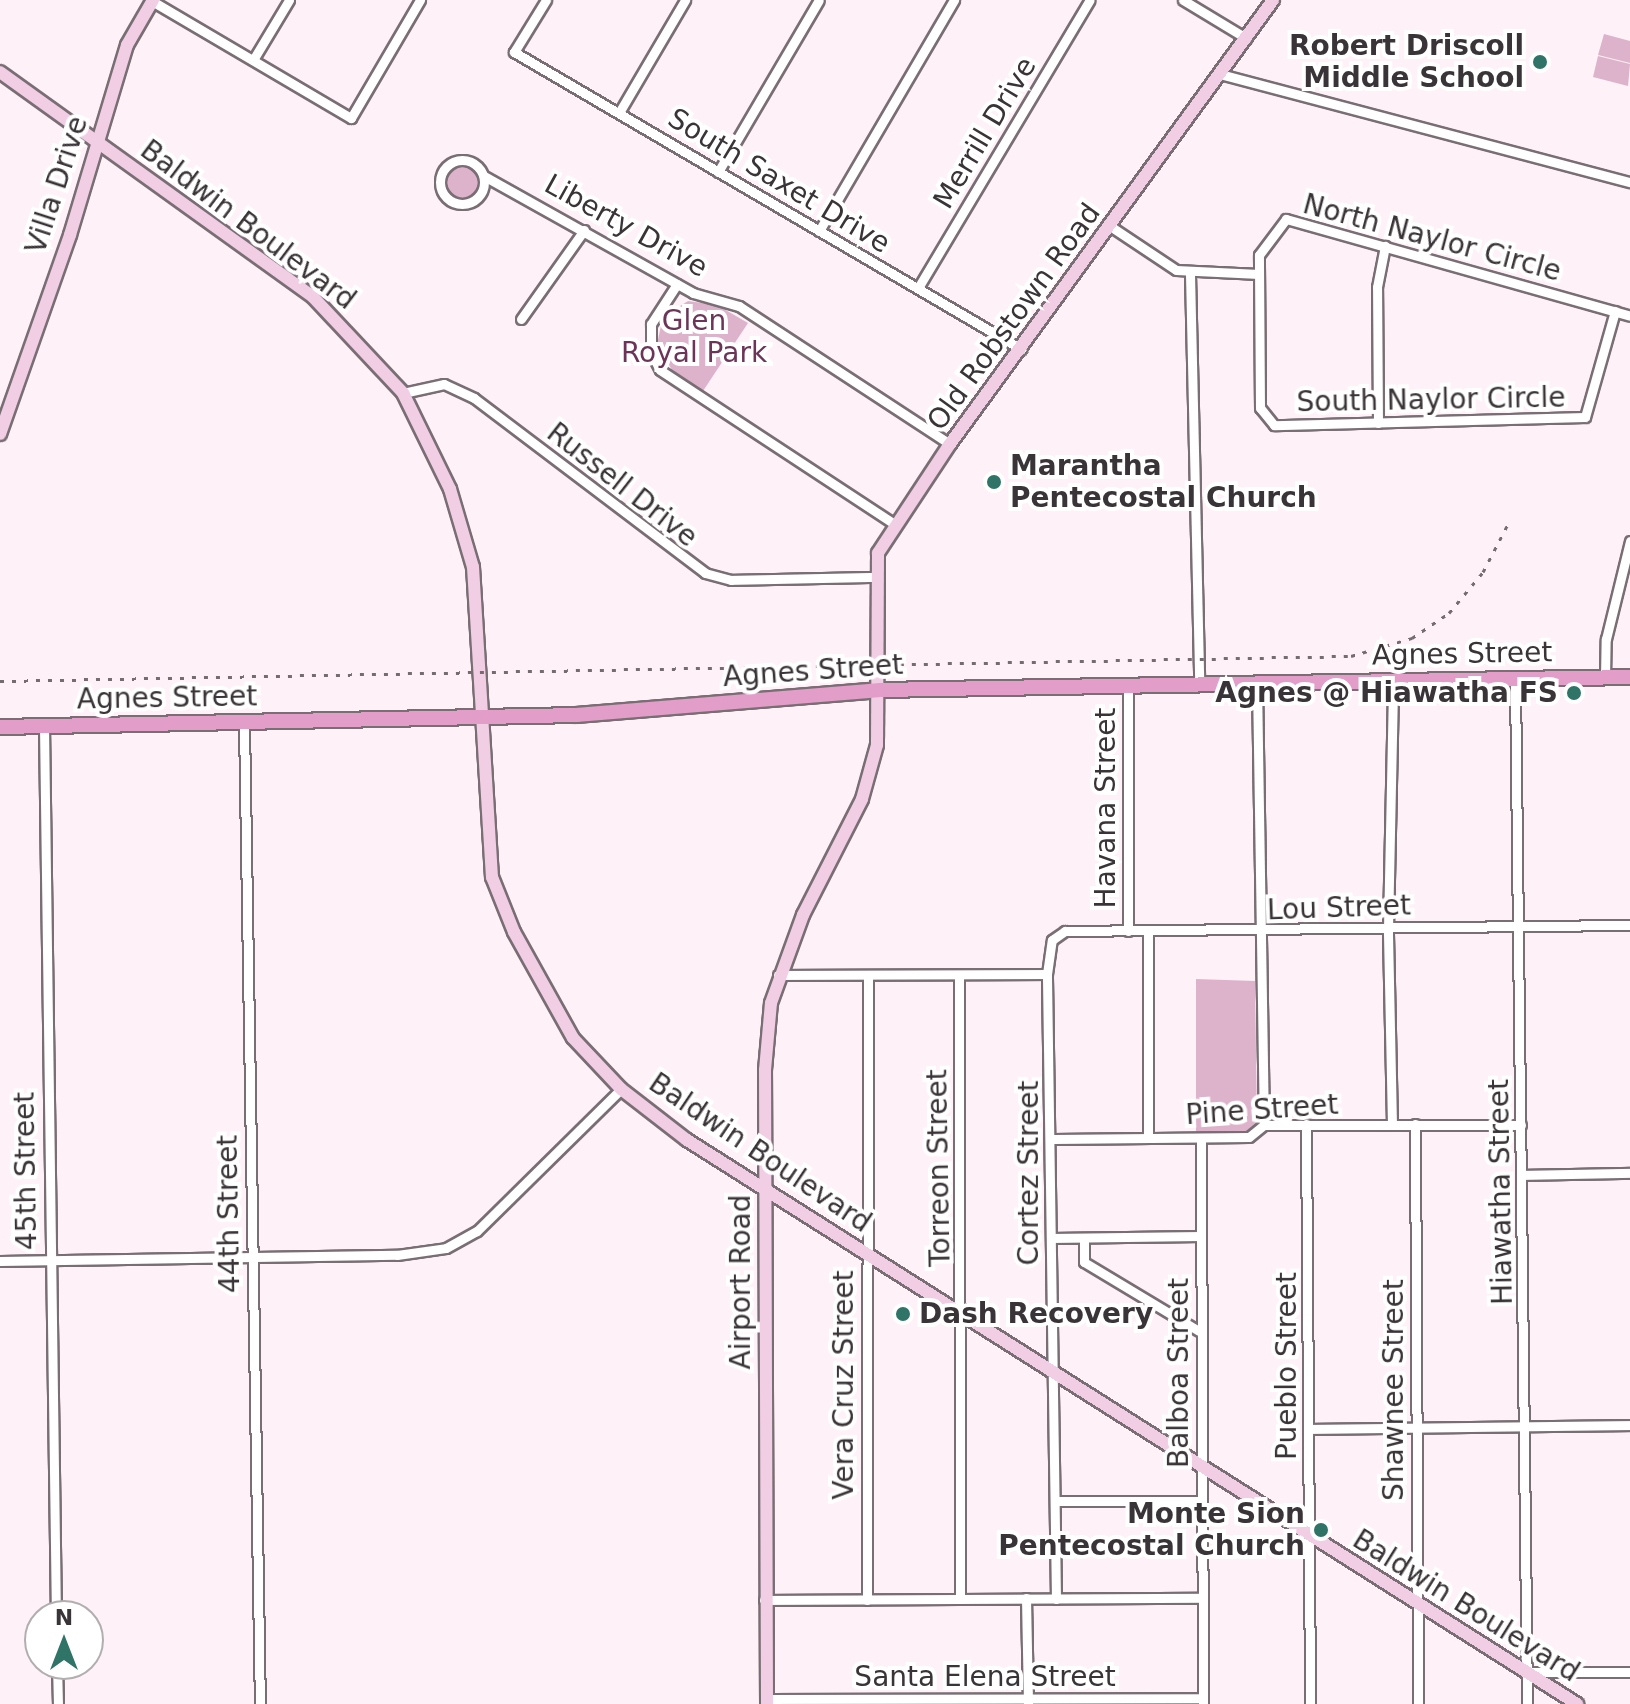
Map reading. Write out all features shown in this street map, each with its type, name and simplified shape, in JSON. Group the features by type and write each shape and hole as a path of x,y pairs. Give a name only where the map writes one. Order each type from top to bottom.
{"main road":[{"name":"Old Robstown Road","path":"880,690 877,577 882,541 1273,0"},
{"name":"Villa Drive","path":"0,434 127,45 153,1"},
{"name":"Baldwin Boulevard","path":"0,72 96,144 313,297 403,393 450,489 473,567 492,877 514,932 573,1038 621,1089 765,1189 1577,1704"},
{"name":"Agnes Street","path":"0,727 480,717 880,690 1630,677"},
{"name":"Airport Road","path":"766,1702 765,1070 778,975 862,799 877,745 880,690"}],"street":[{"path":"253,60 289,0"},
{"path":"153,1 351,118 420,0"},
{"name":"South Saxet Drive","path":"546,0 514,52 620,111 718,172 1021,349"},
{"path":"620,111 685,0"},
{"path":"718,172 819,0"},
{"path":"819,231 954,0"},
{"name":"Merrill Drive","path":"918,288 1090,0"},
{"path":"1183,0 1246,38"},
{"path":"1220,74 1630,182"},
{"path":"453,161 472,162 484,176 481,194 466,205 448,200 439,184 453,161"},
{"name":"Liberty Drive","path":"484,176 677,284 739,306 950,444"},
{"name":"North Naylor Circle","path":"1264,420 1259,274 1261,246 1286,219 1630,316"},
{"path":"1110,226 1163,263 1190,274 1259,274"},
{"path":"521,319 584,230"},
{"path":"1378,423 1377,287 1385,246"},
{"path":"1190,274 1199,684"},
{"path":"677,284 651,324 651,353 660,370 894,524"},
{"name":"South Naylor Circle","path":"1264,420 1274,425 1585,417 1615,311"},
{"name":"Russell Drive","path":"403,393 444,384 474,398 705,573 731,580 877,577"},
{"path":"1605,678 1606,639 1630,541"},
{"name":"Hiawatha Street","path":"1515,679 1527,1426 1527,1704"},
{"path":"1392,1125 1388,928 1393,681"},
{"path":"1257,683 1264,1125"},
{"name":"Havana Street","path":"1128,686 1128,931"},
{"name":"44th Street","path":"244,723 260,1704"},
{"name":"45th Street","path":"44,726 56,1600"},
{"name":"Lou Street","path":"1052,940 1065,931 1262,933 1517,925 1630,925"},
{"name":"Havana Street","path":"1148,934 1148,1138"},
{"name":"Cortez Street","path":"1052,940 1047,974 1054,1139 1051,1238 1056,1599"},
{"path":"778,975 959,977 1047,974"},
{"name":"Vera Cruz Street","path":"867,1600 865,1253 868,977"},
{"name":"Torreon Street","path":"959,977 962,1314 960,1599"},
{"path":"0,1261 251,1259 446,1248 477,1231 621,1089"},
{"name":"Pueblo Street","path":"1306,1124 1310,1704"},
{"name":"Shawnee Street","path":"1415,1124 1418,1704"},
{"name":"Pine Street","path":"1054,1139 1249,1137 1264,1125 1521,1125"},
{"name":"Balboa Street","path":"1201,1138 1199,1331 1203,1701"},
{"path":"1523,1175 1630,1173"},
{"path":"1051,1238 1201,1236"},
{"path":"1084,1238 1084,1262 1199,1331"},
{"path":"1310,1429 1417,1425 1630,1425"},
{"path":"1055,1501 1201,1501"},
{"path":"1026,1598 1028,1702"},
{"path":"764,1600 1202,1598"},
{"path":"1527,1672 1630,1672"},
{"path":"57,1680 58,1704"},
{"name":"Santa Elena Street","path":"766,1702 1203,1701"}],"green space":[{"path":"1604,34 1630,41 1630,63 1598,55"},
{"path":"1598,56 1630,64 1628,86 1593,77"},
{"path":"462,166 473,171 478,182 473,193 462,198 451,193 446,182 451,171"},
{"name":"Glen Royal Park","path":"688,301 717,305 748,323 703,391 672,370 657,344 663,317"},
{"path":"1196,979 1255,981 1257,1122 1250,1132 1196,1133"}],"railway":[{"path":"0,681 1351,656 1412,638 1449,613 1483,572 1508,524"}],"place":[{"name":"Robert Driscoll Middle School","path":"1540,62"},
{"name":"Marantha Pentecostal Church","path":"994,482"},
{"name":"Agnes @ Hiawatha FS","path":"1574,693"},
{"name":"Dash Recovery","path":"903,1314"},
{"name":"Monte Sion Pentecostal Church","path":"1321,1530"}]}
